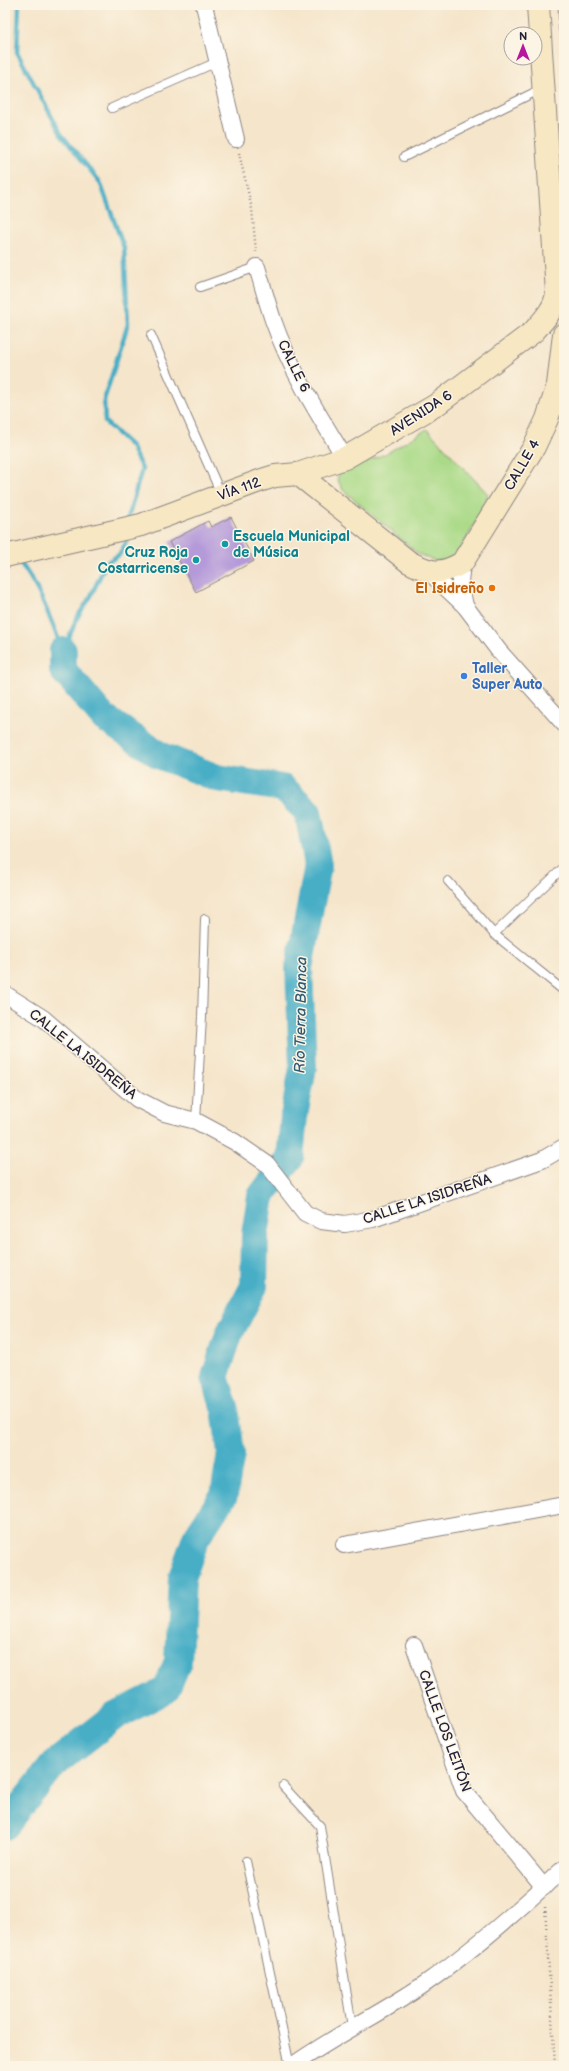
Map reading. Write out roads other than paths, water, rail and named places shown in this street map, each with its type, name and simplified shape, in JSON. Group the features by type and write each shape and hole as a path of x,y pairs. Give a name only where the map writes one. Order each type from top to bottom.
{"main road":[{"path":"533,332 546,318 556,300 561,296 538,5"},
{"path":"533,332 544,331 563,338"},
{"name":"AVENIDA 6","path":"298,474 345,458 436,405 533,332"},
{"name":"CALLE 4","path":"446,569 534,447 547,419 558,385 563,338"},
{"path":"334,502 329,491 328,476 332,469 345,458"},
{"path":"298,474 409,562 446,569"},
{"name":"VÍA 112","path":"5,556 141,525 275,476 298,474"}],"street":[{"path":"204,5 236,139"},
{"name":"CALLE 6","path":"257,267 273,320 289,360 317,412 345,458"},
{"path":"446,569 465,606 499,651 564,724"},
{"path":"446,569 460,582 465,606"},
{"name":"CALLE LA ISIDREÑA","path":"5,994 43,1018 137,1100 164,1113 196,1121 235,1142 267,1164 305,1213 321,1221 345,1224 373,1220 542,1160 564,1147"},
{"path":"344,1545 564,1505"},
{"name":"CALLE LOS LEITÓN","path":"414,1645 464,1791 544,1887"},
{"path":"291,2066 320,2046 389,2006 445,1970 544,1887 564,1868"}],"lane":[{"path":"112,108 217,62"},
{"path":"404,157 544,88"},
{"path":"200,286 257,267"},
{"path":"151,335 222,495"},
{"path":"494,934 564,867"},
{"path":"448,881 494,934 564,992"},
{"path":"196,1121 202,1017 205,919"},
{"path":"283,1786 320,1826 352,2027"},
{"path":"246,1861 291,2066"}],"waterway":[{"path":"19,5 17,52 61,134 100,182 124,248 128,324 104,400 105,422 131,446 142,469 127,521"},
{"path":"63,651 78,616 91,596 106,563 119,555 126,543 127,534"},
{"path":"18,560 38,592 63,651"},
{"name":"Río Tierra Blanca","path":"5,1826 54,1764 115,1716 166,1690 178,1661 182,1577 196,1538 224,1495 231,1453 225,1408 215,1377 229,1334 254,1286 255,1235 261,1196 290,1158 294,1116 303,1068 299,968 318,865 308,812 283,788 217,778 161,756 104,718 63,670 63,651"}],"place":[{"name":"Escuela Municipal de Música","path":"225,544"},
{"name":"Cruz Roja Costarricense","path":"196,560"},
{"name":"El Isidreño","path":"492,588"},
{"name":"Taller Super Auto","path":"464,676"}]}
